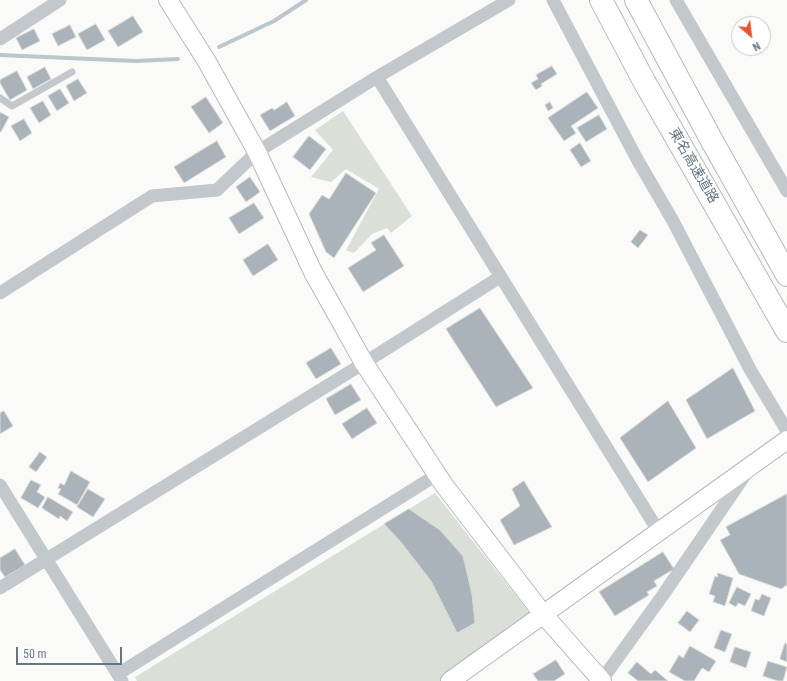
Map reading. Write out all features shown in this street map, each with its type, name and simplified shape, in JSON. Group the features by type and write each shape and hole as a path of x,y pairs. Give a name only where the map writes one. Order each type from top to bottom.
{"highway":[{"name":"東名高速道路","path":"601,0 645,83 787,331"},
{"name":"東名高速道路","path":"636,0 708,134 787,275"}],"street":[{"path":"0,39 60,0"},
{"path":"168,0 206,60 257,152 313,272 364,363 438,474 543,614 602,681 663,595 742,473"},
{"path":"0,293 152,196 217,190 257,152 376,77 509,0"},
{"path":"553,0 637,159 673,222 751,371 787,430"},
{"path":"676,0 787,191"},
{"path":"376,77 658,532"},
{"path":"0,588 500,277"},
{"path":"450,681 787,440"},
{"path":"0,485 120,678 438,474"}],"lane":[{"path":"0,98 12,106 72,72"}],"shaded area":[{"path":"343,111 412,216 391,233 387,228 372,234 354,253 346,250 379,189 346,169 331,182 311,177 333,150 315,130"},
{"path":"435,493 535,620 446,681 137,681 135,677"}],"building":[{"path":"133,16 143,32 118,47 108,31"},
{"path":"96,24 105,40 87,50 78,34"},
{"path":"70,25 76,37 58,46 52,34"},
{"path":"34,29 40,41 22,50 16,38"},
{"path":"552,66 557,74 541,84 542,86 536,90 531,83 538,79 536,75"},
{"path":"45,67 51,79 33,89 27,77"},
{"path":"17,71 27,90 10,100 0,83 0,80"},
{"path":"78,79 87,93 74,101 66,86"},
{"path":"60,89 69,103 57,111 48,96"},
{"path":"587,92 598,108 571,126 576,133 564,141 548,118"},
{"path":"206,97 223,123 209,133 191,107"},
{"path":"43,101 51,115 39,123 30,108"},
{"path":"287,102 295,116 270,131 260,115 272,108 274,110"},
{"path":"550,102 553,108 548,111 545,105"},
{"path":"0,112 9,117 1,132 0,132"},
{"path":"599,115 607,129 586,142 577,128"},
{"path":"24,119 32,133 20,141 11,126"},
{"path":"309,136 326,149 310,170 293,157"},
{"path":"217,141 226,157 184,183 174,167"},
{"path":"580,143 591,161 581,167 570,150"},
{"path":"346,173 376,193 334,258 326,252 309,214 322,195 329,199"},
{"path":"250,177 260,192 246,202 236,187"},
{"path":"254,203 264,218 239,234 229,218"},
{"path":"640,230 648,235 638,248 631,242"},
{"path":"384,235 404,266 363,292 348,268 376,250 371,243"},
{"path":"268,244 278,260 253,276 243,260"},
{"path":"480,308 533,388 496,407 446,329"},
{"path":"331,348 341,364 316,379 306,363"},
{"path":"733,368 755,411 707,439 686,400"},
{"path":"351,384 361,400 335,415 326,399"},
{"path":"668,401 696,448 648,482 620,438"},
{"path":"367,408 377,423 352,439 342,424"},
{"path":"4,411 13,426 0,434 0,413"},
{"path":"40,452 47,457 36,472 29,467"},
{"path":"71,471 90,482 77,505 58,494 61,489 58,488 60,483 64,485"},
{"path":"31,480 41,485 37,492 45,497 38,508 21,498"},
{"path":"524,481 552,527 514,545 500,520 520,506 512,489"},
{"path":"88,489 105,499 93,517 77,507"},
{"path":"787,494 787,585 781,589 739,574 720,540 730,535 726,527"},
{"path":"48,497 73,512 67,521 60,516 59,519 42,508"},
{"path":"409,509 440,530 463,556 472,594 475,623 457,633 431,581 400,541 384,524"},
{"path":"15,549 25,565 5,577 0,570 0,558"},
{"path":"663,552 674,569 654,581 657,586 647,592 649,595 615,616 599,592"},
{"path":"718,573 733,578 725,606 713,602 715,596 709,594 715,576 717,577"},
{"path":"737,587 751,594 745,606 738,603 736,607 729,603"},
{"path":"762,594 771,598 764,616 751,611 755,599 759,600"},
{"path":"687,611 699,620 690,632 678,623"},
{"path":"721,630 732,634 725,652 714,648"},
{"path":"785,643 787,644 787,662 780,659"},
{"path":"690,646 716,661 709,672 702,668 694,681 685,681 669,672 679,655 683,658"},
{"path":"735,647 751,652 746,668 730,662"},
{"path":"556,660 565,674 554,681 538,681 533,674"},
{"path":"768,661 787,667 783,681 778,681 763,676"},
{"path":"637,662 651,674 655,670 668,681 638,681 628,673"}],"waterway":[{"path":"219,47 274,21 306,0"},
{"path":"0,55 136,61 178,59"}]}
